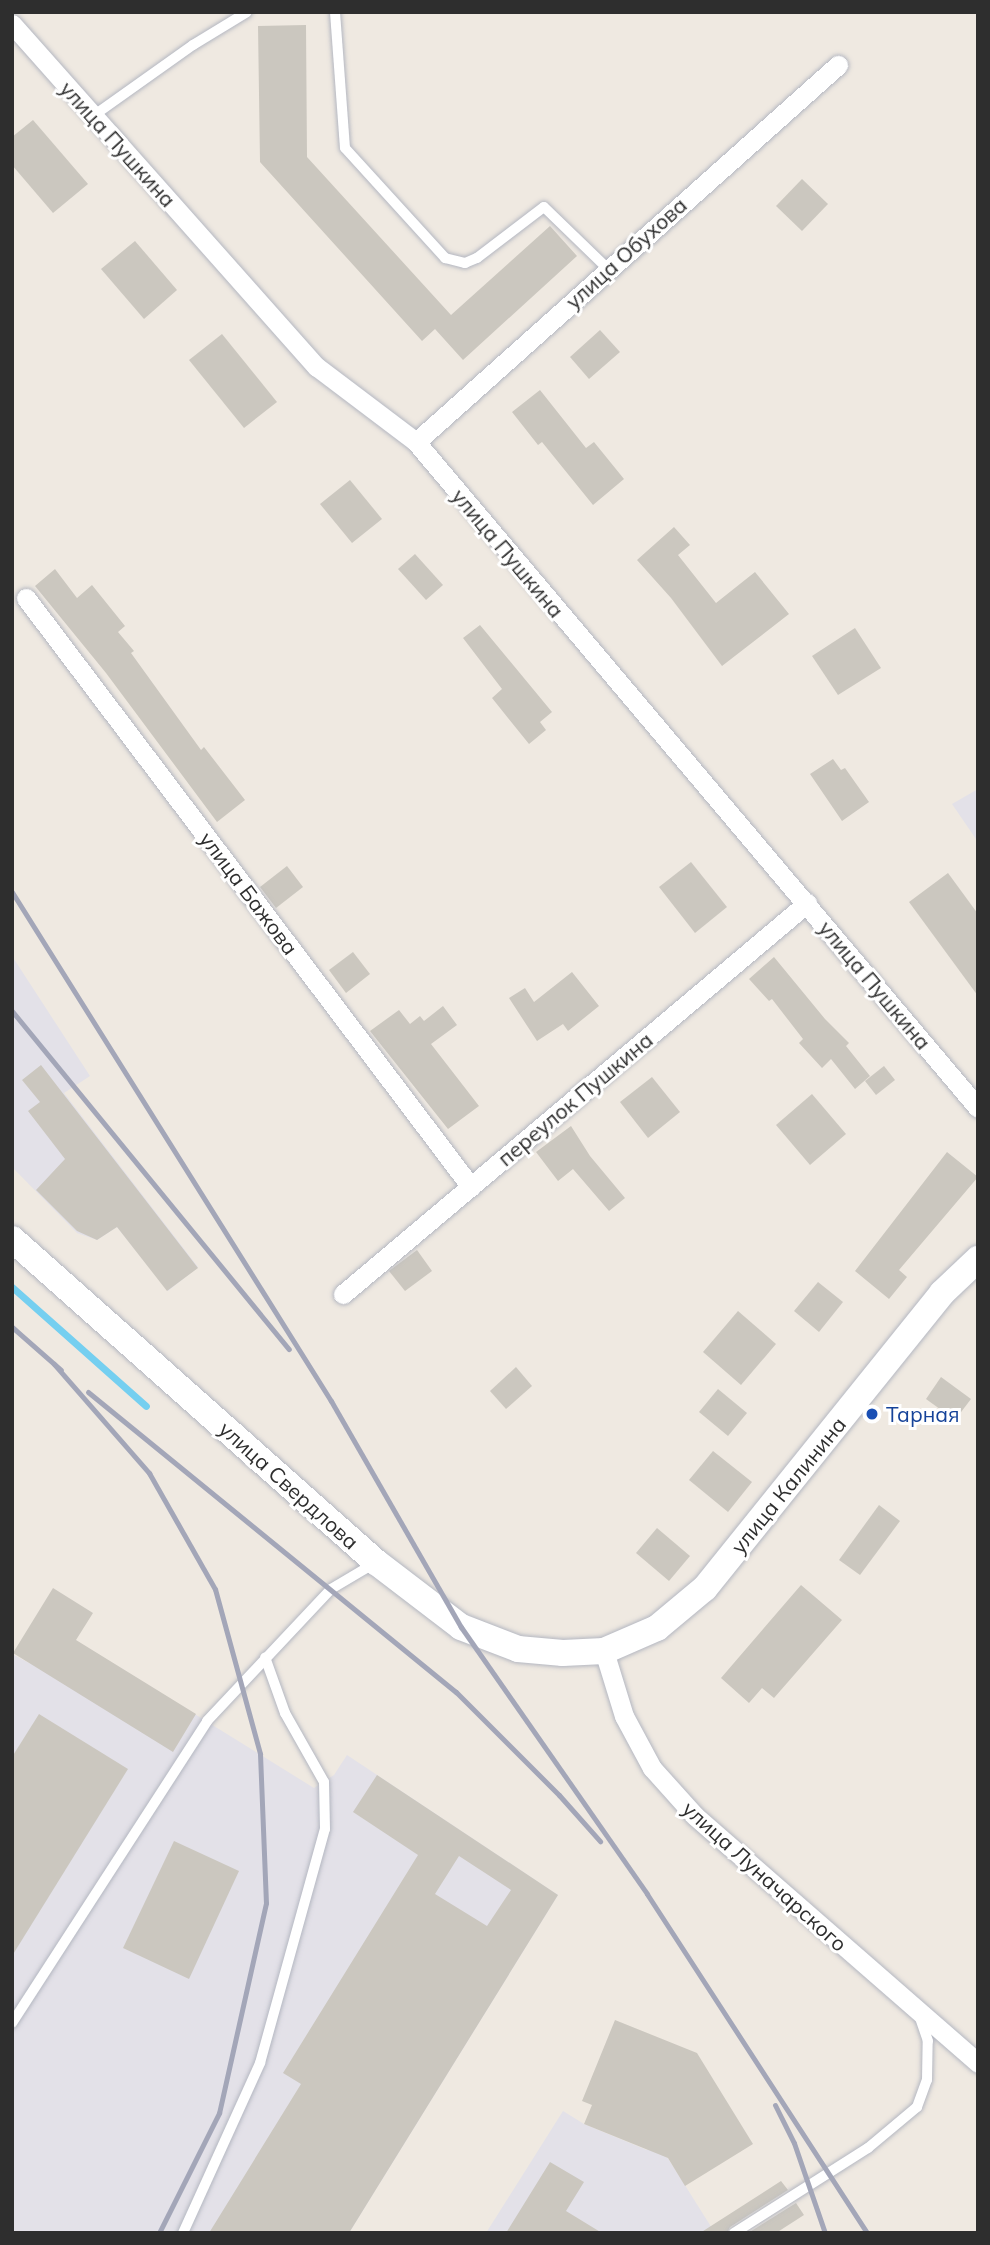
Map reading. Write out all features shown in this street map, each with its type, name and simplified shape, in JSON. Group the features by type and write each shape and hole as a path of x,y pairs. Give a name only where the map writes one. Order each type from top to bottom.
{"main road":[{"name":"улица Свердлова","path":"12,1239 376,1562 461,1626 518,1649 563,1653 604,1651"},
{"name":"улица Калинина","path":"604,1651 657,1628 705,1588 942,1293 978,1259"}],"street":[{"name":"улица Пушкина","path":"12,24 317,367 416,442 978,1108"},
{"name":"улица Обухова","path":"416,442 838,65"},
{"name":"улица Бажова","path":"26,598 471,1187"},
{"name":"переулок Пушкина","path":"343,1294 807,903"},
{"name":"улица Луначарского","path":"604,1651 624,1716 652,1768 695,1816 978,2063"}],"lane":[{"path":"93,116 193,45 247,12"},
{"path":"335,12 345,148 445,258 464,263 477,258 544,207 608,269"},
{"path":"12,2022 207,1721 331,1588 376,1562"},
{"path":"183,2233 260,2063 325,1829 324,1782 285,1713 265,1657"},
{"path":"734,2233 868,2148 917,2107 927,2080 928,2041 918,2011"}],"shaded area":[{"path":"978,789 978,842 952,804"},
{"path":"12,956 90,1076 64,1093 198,1267 168,1291 117,1227 97,1240 77,1233 12,1167"},
{"path":"54,1627 314,1788 334,1775 347,1755 558,1895 349,2233 12,2233 12,1654 31,1664"},
{"path":"563,2111 584,2124 647,2150 654,2136 715,2233 486,2233"}],"building":[{"path":"306,25 307,157 451,315 550,226 577,256 463,360 435,329 422,341 260,162 258,26"},
{"path":"33,120 88,184 53,213 12,165 12,137"},
{"path":"802,179 828,204 802,231 776,206"},
{"path":"135,241 177,290 144,319 101,269"},
{"path":"600,330 620,352 589,379 570,357"},
{"path":"222,334 277,402 244,428 189,360"},
{"path":"540,390 586,448 594,442 624,479 593,505 542,442 538,445 512,412"},
{"path":"350,480 382,519 352,543 320,504"},
{"path":"674,527 690,545 678,555 716,603 755,572 789,614 722,666 671,598 637,560"},
{"path":"415,554 443,585 426,600 398,569"},
{"path":"55,569 77,598 92,585 125,626 118,632 134,651 131,653 201,750 204,747 245,800 217,822 106,673 35,586"},
{"path":"480,625 552,712 540,722 546,730 529,744 492,698 502,689 463,638"},
{"path":"855,628 881,668 838,695 812,656"},
{"path":"833,759 841,770 845,768 869,802 842,821 810,774"},
{"path":"691,862 727,907 695,933 659,887"},
{"path":"287,866 303,887 276,908 260,887"},
{"path":"948,873 978,914 978,996 909,902"},
{"path":"353,952 370,974 346,993 329,970"},
{"path":"774,957 825,1019 849,1043 846,1046 870,1076 855,1089 831,1059 822,1068 799,1043 803,1039 772,999 769,1001 749,979"},
{"path":"572,972 599,1006 568,1031 563,1024 537,1041 509,998 525,988 534,1002"},
{"path":"443,1006 457,1025 431,1044 479,1106 448,1129 370,1031 399,1010 410,1024 420,1016 424,1021"},
{"path":"41,1065 198,1268 167,1291 117,1227 97,1240 77,1231 36,1190 65,1159 28,1111 40,1102 22,1080"},
{"path":"884,1066 895,1080 876,1095 865,1081"},
{"path":"652,1077 680,1112 648,1138 620,1102"},
{"path":"812,1094 846,1134 810,1165 776,1125"},
{"path":"571,1126 590,1156 625,1198 609,1211 573,1169 558,1181 536,1152"},
{"path":"947,1152 978,1177 899,1270 907,1277 889,1299 855,1271"},
{"path":"417,1250 432,1271 405,1291 389,1271"},
{"path":"818,1282 843,1302 819,1332 794,1311"},
{"path":"738,1311 776,1344 741,1385 703,1352"},
{"path":"516,1367 532,1386 506,1409 490,1391"},
{"path":"941,1377 971,1399 955,1420 926,1399"},
{"path":"718,1389 747,1413 728,1436 699,1412"},
{"path":"713,1451 752,1482 728,1512 689,1480"},
{"path":"879,1505 900,1521 860,1575 839,1560"},
{"path":"657,1528 690,1556 669,1581 636,1553"},
{"path":"801,1585 842,1620 774,1698 762,1688 749,1703 721,1678"},
{"path":"53,1588 93,1613 76,1640 196,1714 173,1752 13,1653"},
{"path":"39,1714 128,1769 12,1956 12,1757"},
{"path":"377,1775 558,1895 349,2233 209,2233 301,2084 283,2073 418,1855 353,1812","holes":["459,1856 511,1890 487,1926 435,1894"]},
{"path":"174,1841 239,1871 189,1979 123,1948"},
{"path":"615,2020 697,2053 753,2144 685,2186 668,2158 584,2124 592,2105 582,2101"},
{"path":"550,2162 584,2182 566,2211 602,2233 506,2233"},
{"path":"781,2181 788,2190 730,2227 727,2233 700,2233"},
{"path":"796,2203 804,2215 776,2233 748,2233"}],"waterway":[{"path":"12,1287 146,1406"}],"railway":[{"path":"12,892 331,1401 461,1627 647,1894 867,2233"},
{"path":"12,1011 289,1349"},
{"path":"12,1327 61,1370"},
{"path":"54,1364 149,1473 215,1589 260,1754 266,1903 219,2113 159,2233"},
{"path":"88,1392 456,1692 559,1795 600,1841"},
{"path":"775,2105 794,2143 825,2233"}],"place":[{"name":"Тарная","path":"872,1414"}]}
